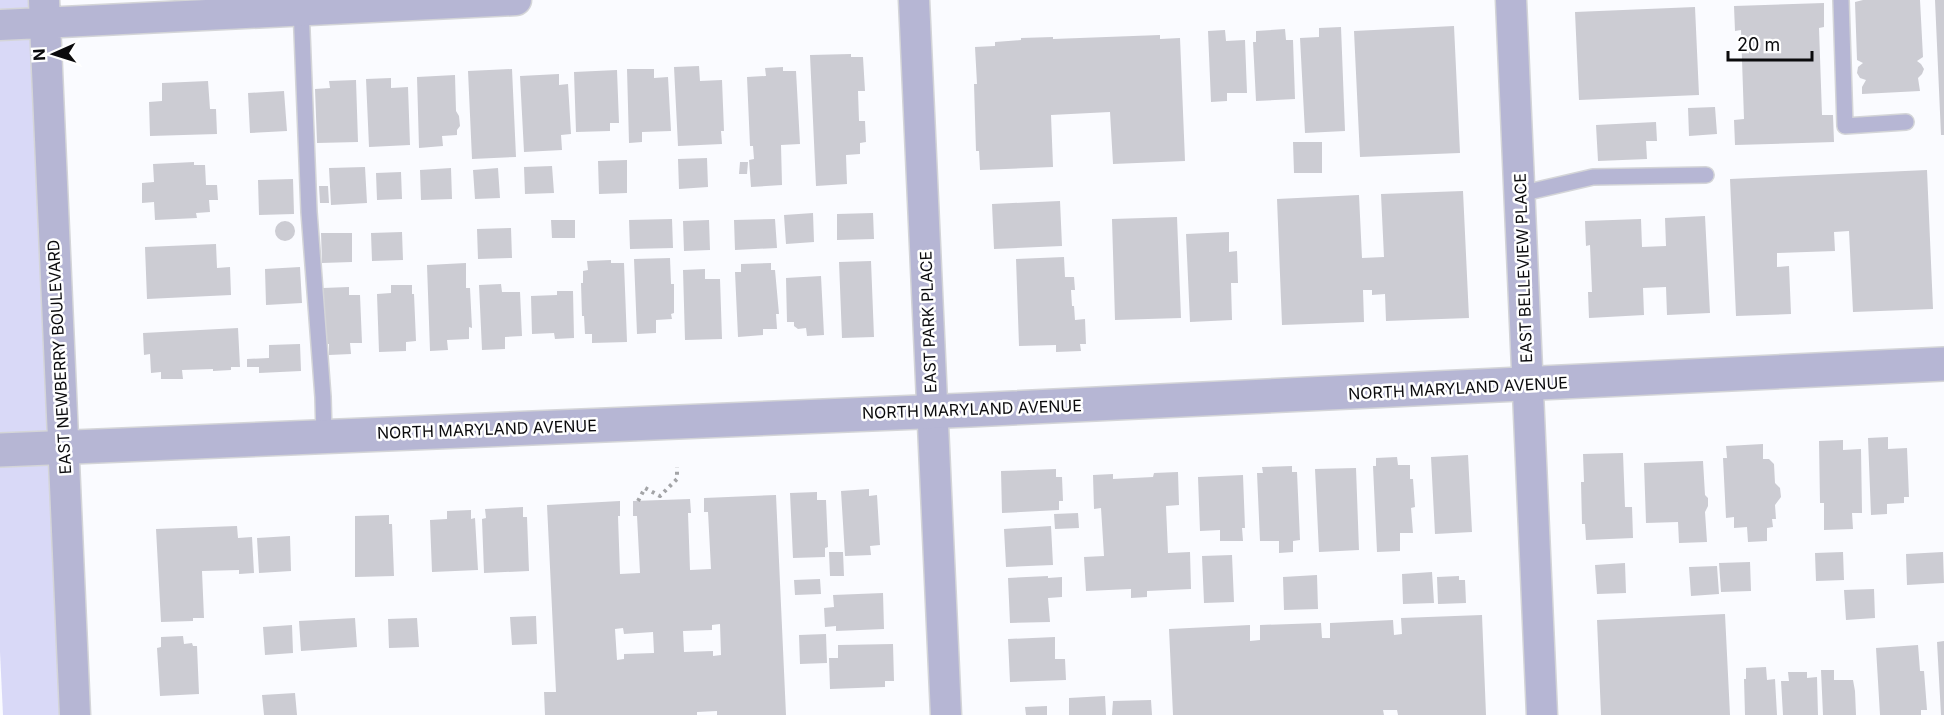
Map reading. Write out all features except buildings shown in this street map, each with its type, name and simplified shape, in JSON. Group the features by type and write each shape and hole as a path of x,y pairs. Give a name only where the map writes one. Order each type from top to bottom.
{"street":[{"path":"0,25 44,11 516,0"},
{"name":"EAST PARK PLACE","path":"914,0 946,715"},
{"name":"EAST BELLEVIEW PLACE","path":"1511,0 1542,715"},
{"name":"EAST NEWBERRY BOULEVARD","path":"44,11 75,715"},
{"name":"NORTH MARYLAND AVENUE","path":"0,450 1528,385 1944,364"}],"lane":[{"path":"1841,0 1845,126 1906,122"},
{"path":"301,5 309,212 324,436"},
{"path":"1520,194 1593,177 1706,175"}],"path":[{"path":"638,501 645,488 660,496 677,479 678,467"}],"shaded area":[{"path":"0,0 30,0 62,715 3,715 0,652"}]}
